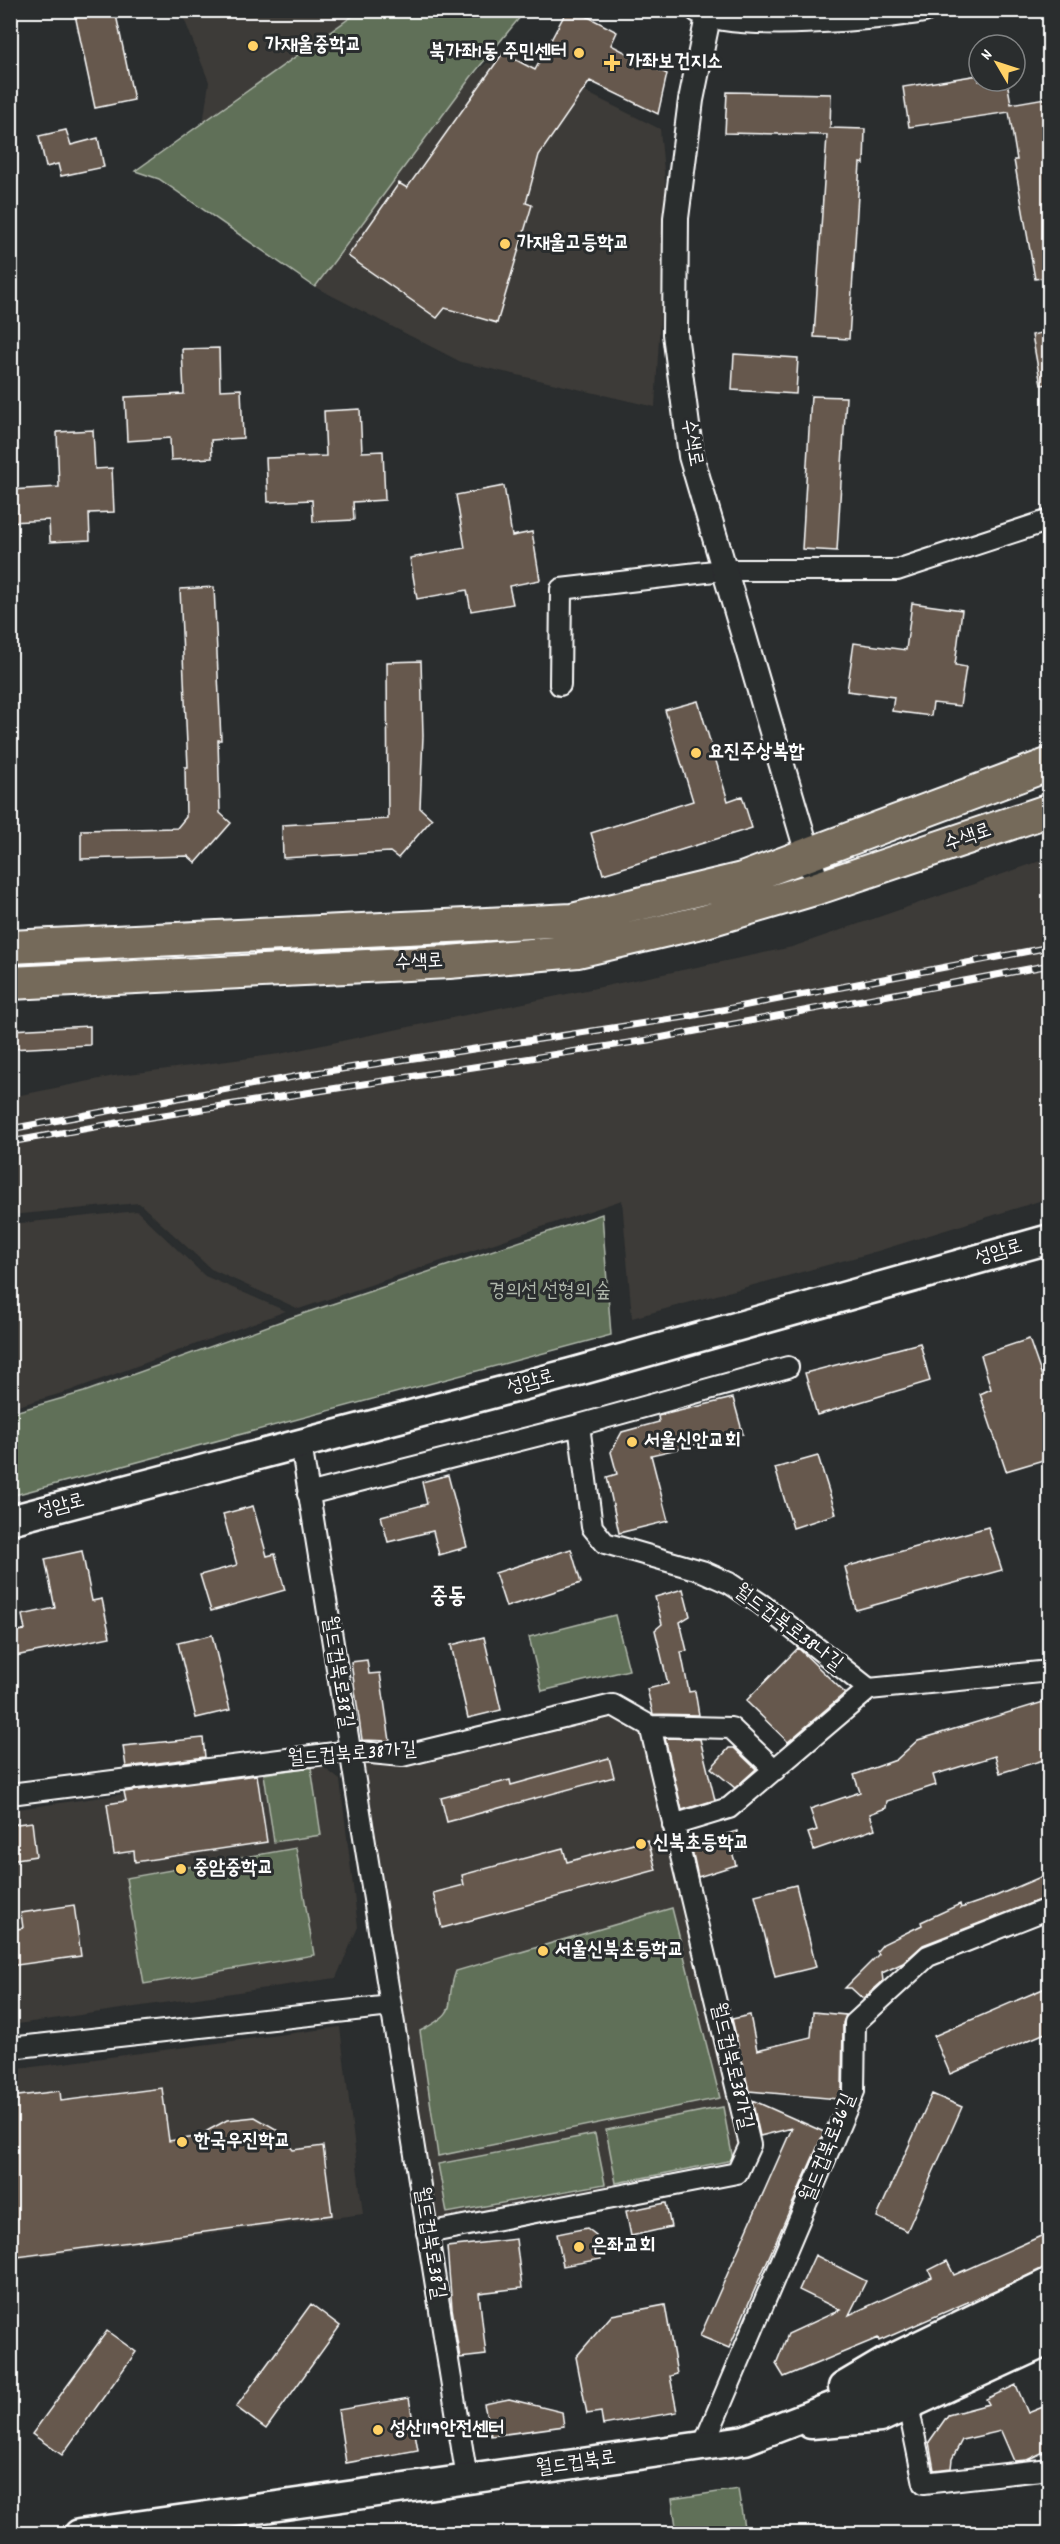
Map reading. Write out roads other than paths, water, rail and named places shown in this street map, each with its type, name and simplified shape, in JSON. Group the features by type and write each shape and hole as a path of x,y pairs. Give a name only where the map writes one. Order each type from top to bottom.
{"main road":[{"name":"수색로","path":"10,947 572,920 742,879 1050,764"},
{"name":"수색로","path":"10,983 449,962 578,951 706,921 818,888 1050,810"},
{"name":"성암로","path":"10,1520 581,1370 1049,1242"},
{"path":"776,2427 887,2361 1050,2282"},
{"name":"월드컵북로","path":"79,2534 745,2440 876,2390 1050,2312"},
{"path":"776,2427 880,2418 1050,2340"}],"street":[{"name":"수색로","path":"818,888 691,456 675,334 675,218 703,14 777,21 883,18 924,10"},
{"path":"560,685 561,589 723,570 897,570 1050,520"},
{"path":"309,1494 579,1425 788,1367"},
{"name":"월드컵북로38나길","path":"579,1425 592,1527 605,1543 702,1571 729,1582 761,1604 869,1689"},
{"name":"월드컵북로38길","path":"301,1444 467,2479"},
{"path":"673,1825 729,1808 869,1689 1050,1671"},
{"name":"월드컵북로38가길","path":"10,1794 350,1751 402,1756 613,1705 650,1726 731,1728 775,1770"},
{"name":"월드컵북로38가길","path":"427,2233 738,2173 750,2145 650,1726"},
{"name":"월드컵북로36길","path":"703,2446 854,2091 855,2023 928,1956 1050,1908"},
{"path":"10,2048 391,2006"},
{"path":"908,2404 924,2483 1050,2469"}],"railway":[{"path":"10,1129 315,1073 685,1017 1050,947"},
{"path":"10,1142 151,1117 648,1040 1050,965"}],"place":[{"name":"가재울중학교","path":"253,46"},
{"name":"북가좌1동 주민센터","path":"579,53"},
{"name":"가좌보건지소","path":"612,63"},
{"name":"가재울고등학교","path":"505,244"},
{"name":"요진주상복합","path":"696,753"},
{"name":"서울신안교회","path":"632,1442"},
{"name":"신북초등학교","path":"641,1844"},
{"name":"중암중학교","path":"181,1869"},
{"name":"서울신북초등학교","path":"543,1951"},
{"name":"한국우진학교","path":"182,2142"},
{"name":"은좌교회","path":"579,2247"},
{"name":"성산119안전센터","path":"378,2430"}],"district":[{"name":"중동","path":"448,1597"}],"park label":[{"name":"경의선 선형의 숲","path":"550,1292"}]}
